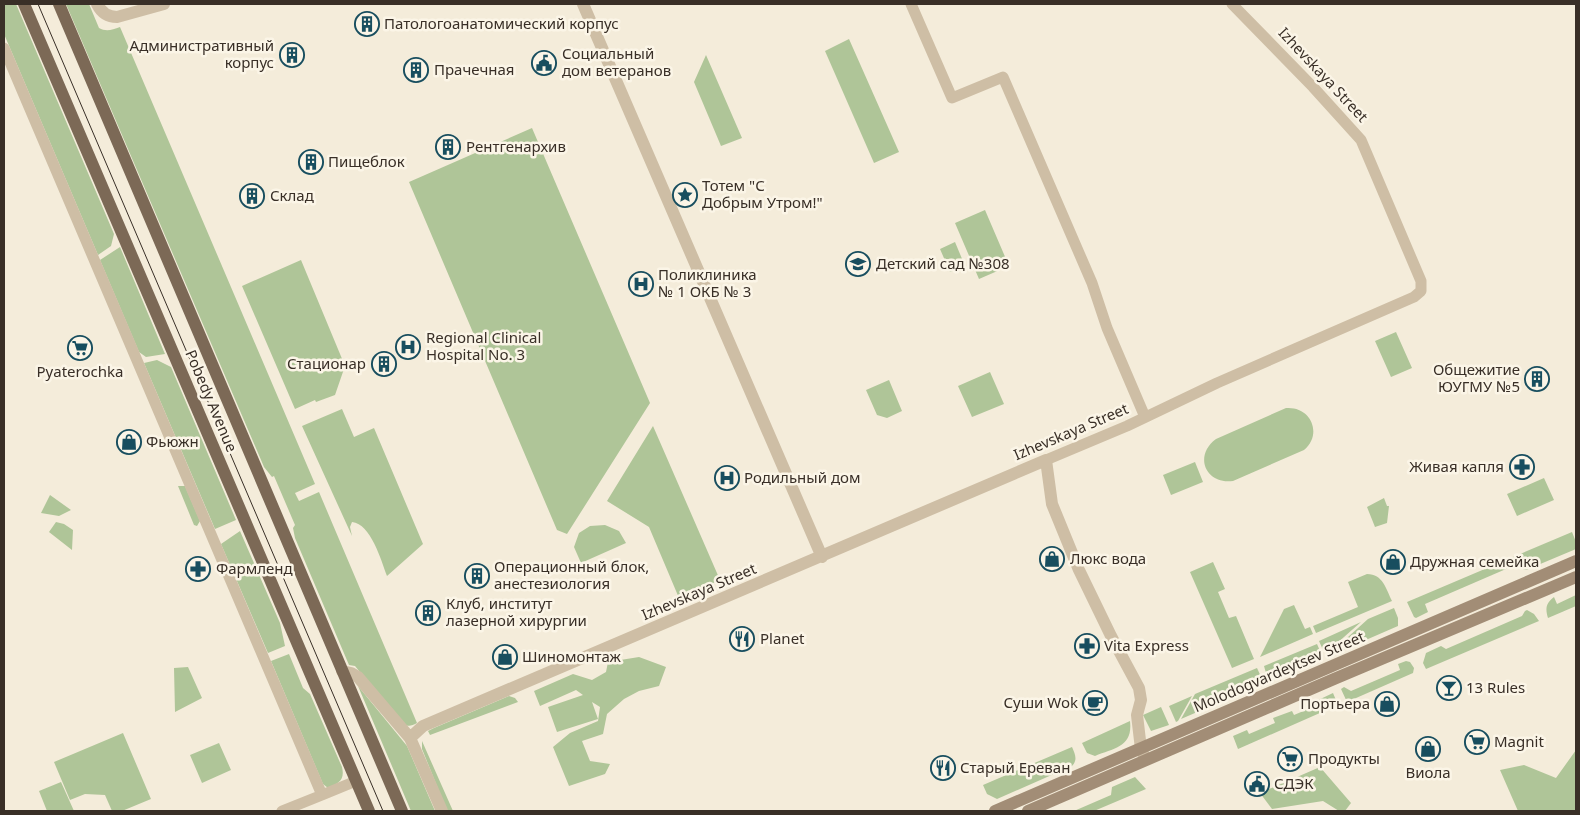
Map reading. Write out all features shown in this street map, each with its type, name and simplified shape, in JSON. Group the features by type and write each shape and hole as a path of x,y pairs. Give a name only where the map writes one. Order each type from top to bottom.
{"main road":[{"name":"Pobedy Avenue","path":"24,4 369,811"},
{"name":"Pobedy Avenue","path":"59,4 402,811"},
{"name":"Molodogvardeytsev Street","path":"1028,811 1143,754 1576,561"},
{"name":"Molodogvardeytsev Street","path":"995,811 1143,754 1576,577"}],"street":[{"path":"97,4 105,14 112,17 164,4"},
{"path":"583,4 822,557"},
{"path":"911,4 952,98 1003,77 1092,283 1107,328 1145,418"},
{"name":"Izhevskaya Street","path":"410,738 423,726 1145,418 1217,383 1414,297 1421,291 1421,281 1361,140 1314,87 1232,4"},
{"path":"4,48 322,795"},
{"path":"1046,460 1052,504 1079,570 1139,688 1141,700 1137,715 1143,754"},
{"path":"342,671 358,677 410,738 442,811"},
{"path":"282,811 356,781"}],"green space":[{"path":"4,4 16,4 114,234 111,246 98,255 4,34"},
{"path":"66,4 89,4 99,28 109,30 120,27 315,484 295,493 299,501 319,492 417,723 415,724 408,726 403,724 355,666 349,665 295,538 293,528 295,525 274,476 272,477 264,467"},
{"path":"849,39 899,152 874,163 825,51"},
{"path":"706,55 742,138 721,146 694,82"},
{"path":"532,128 650,403 567,534 557,530 409,182"},
{"path":"985,210 1009,266 979,279 955,223"},
{"path":"955,242 965,266 950,272 940,249"},
{"path":"120,247 165,354 146,357 139,352 100,260"},
{"path":"301,260 345,366 335,395 316,402 315,400 295,409 242,286"},
{"path":"1396,332 1412,368 1391,377 1375,341"},
{"path":"157,360 171,367 236,520 215,529 144,363"},
{"path":"990,372 1004,404 972,417 958,386"},
{"path":"889,380 902,411 887,418 877,415 866,390"},
{"path":"1286,408 1302,411 1312,422 1313,436 1310,444 1304,450 1233,481 1216,479 1210,474 1204,461 1205,453 1216,439"},
{"path":"342,409 354,437 374,428 423,544 387,576 378,552 365,529 359,524 352,522 350,527 352,536 302,426"},
{"path":"653,426 720,580 679,598 649,527 607,501"},
{"path":"1195,462 1203,482 1171,495 1163,475"},
{"path":"1544,478 1554,500 1517,516 1507,494"},
{"path":"178,486 185,486 200,521 197,526 194,525"},
{"path":"50,495 71,510 59,516 41,513"},
{"path":"1384,498 1387,506 1389,506 1387,523 1375,527 1367,507"},
{"path":"56,522 64,524 73,530 72,550 49,532"},
{"path":"605,525 619,531 626,543 581,563 574,547 579,533 590,526"},
{"path":"240,531 280,623 285,646 268,653 221,544"},
{"path":"1572,532 1576,542 1576,549 1526,570 1513,566 1425,604 1428,612 1416,618 1414,617 1407,602"},
{"path":"1213,562 1225,589 1218,592 1229,618 1236,616 1254,659 1232,668 1190,572"},
{"path":"1367,574 1380,579 1392,601 1316,633 1313,626 1358,607 1348,582"},
{"path":"1576,595 1576,606 1548,618 1547,606 1549,601 1554,597 1557,604"},
{"path":"1294,605 1305,629 1310,627 1313,634 1260,657 1284,609"},
{"path":"1394,608 1398,618 1398,626 1328,655 1368,619"},
{"path":"1527,610 1534,614 1539,621 1426,669 1423,663 1426,653 1441,646 1446,649 1522,616"},
{"path":"1361,622 1327,652 1323,650 1319,641"},
{"path":"1317,644 1320,651 1266,673 1264,666"},
{"path":"289,654 303,688 310,694 342,767 342,778 328,788 323,784 271,661"},
{"path":"639,657 666,667 659,686 639,691 624,699 607,714 603,734 582,741 590,761 610,764 605,774 569,786 553,747 570,733 598,721 600,707 592,702 598,719 557,732 548,707 583,695 576,690 540,706 534,691 573,674 592,680 606,672 608,662"},
{"path":"1406,661 1410,662 1414,668 1413,673 1347,702 1341,689 1344,687 1351,691 1400,670 1398,664"},
{"path":"188,667 202,698 175,712 174,668"},
{"path":"1257,668 1263,681 1260,685 1181,719 1195,694"},
{"path":"358,686 407,746 435,811 411,811"},
{"path":"1333,693 1338,705 1238,749 1233,736 1247,730 1249,734 1275,723 1273,718 1292,711 1294,715 1313,707 1312,703"},
{"path":"509,696 515,698 518,702 430,735 428,731 434,728"},
{"path":"1192,696 1178,721 1176,722 1169,706"},
{"path":"1161,707 1169,725 1151,731 1143,715"},
{"path":"1130,721 1129,736 1121,745 1095,756 1087,753 1082,743"},
{"path":"123,733 151,799 122,811 112,811 105,795 85,794 70,800 54,762"},
{"path":"422,741 453,811 447,811 422,749"},
{"path":"219,743 231,770 202,783 190,755"},
{"path":"1072,747 1075,759 1072,766 997,799 987,794 983,785"},
{"path":"1576,750 1576,811 1518,811 1500,770 1524,765 1556,778"},
{"path":"1320,767 1351,803 1345,811 1339,811 1323,801 1272,809 1260,793"},
{"path":"1135,777 1146,789 1094,811 1074,811 1111,795 1112,787"},
{"path":"61,782 74,811 47,811 39,791"}],"tram line":[{"path":"38,4 383,811"}],"place":[{"name":"Патологоанатомический корпус","path":"367,24"},
{"name":"Административный корпус","path":"292,55"},
{"name":"Социальный дом ветеранов","path":"544,63"},
{"name":"Прачечная","path":"416,70"},
{"name":"Рентгенархив","path":"448,147"},
{"name":"Пищеблок","path":"311,162"},
{"name":"Тотем \"С Добрым Утром!\"","path":"685,195"},
{"name":"Склад","path":"252,196"},
{"name":"Детский сад №308","path":"858,264"},
{"name":"Поликлиника № 1 ОКБ № 3","path":"641,284"},
{"name":"Regional Clinical Hospital No. 3","path":"408,347"},
{"name":"Pyaterochka","path":"80,348"},
{"name":"Стационар","path":"384,364"},
{"name":"Общежитие ЮУГМУ №5","path":"1537,379"},
{"name":"Фьюжн","path":"129,442"},
{"name":"Живая капля","path":"1522,467"},
{"name":"Родильный дом","path":"727,478"},
{"name":"Люкс вода","path":"1052,559"},
{"name":"Дружная семейка","path":"1393,562"},
{"name":"Фармленд","path":"198,569"},
{"name":"Операционный блок, анестезиология","path":"477,576"},
{"name":"Клуб, институт лазерной хирургии","path":"428,613"},
{"name":"Planet","path":"742,639"},
{"name":"Vita Express","path":"1087,646"},
{"name":"Шиномонтаж","path":"505,657"},
{"name":"13 Rules","path":"1449,688"},
{"name":"Суши Wok","path":"1095,703"},
{"name":"Портьера","path":"1387,704"},
{"name":"Magnit","path":"1477,742"},
{"name":"Виола","path":"1428,749"},
{"name":"Продукты","path":"1290,759"},
{"name":"Старый Ереван","path":"943,768"},
{"name":"СДЭК","path":"1257,784"}]}
